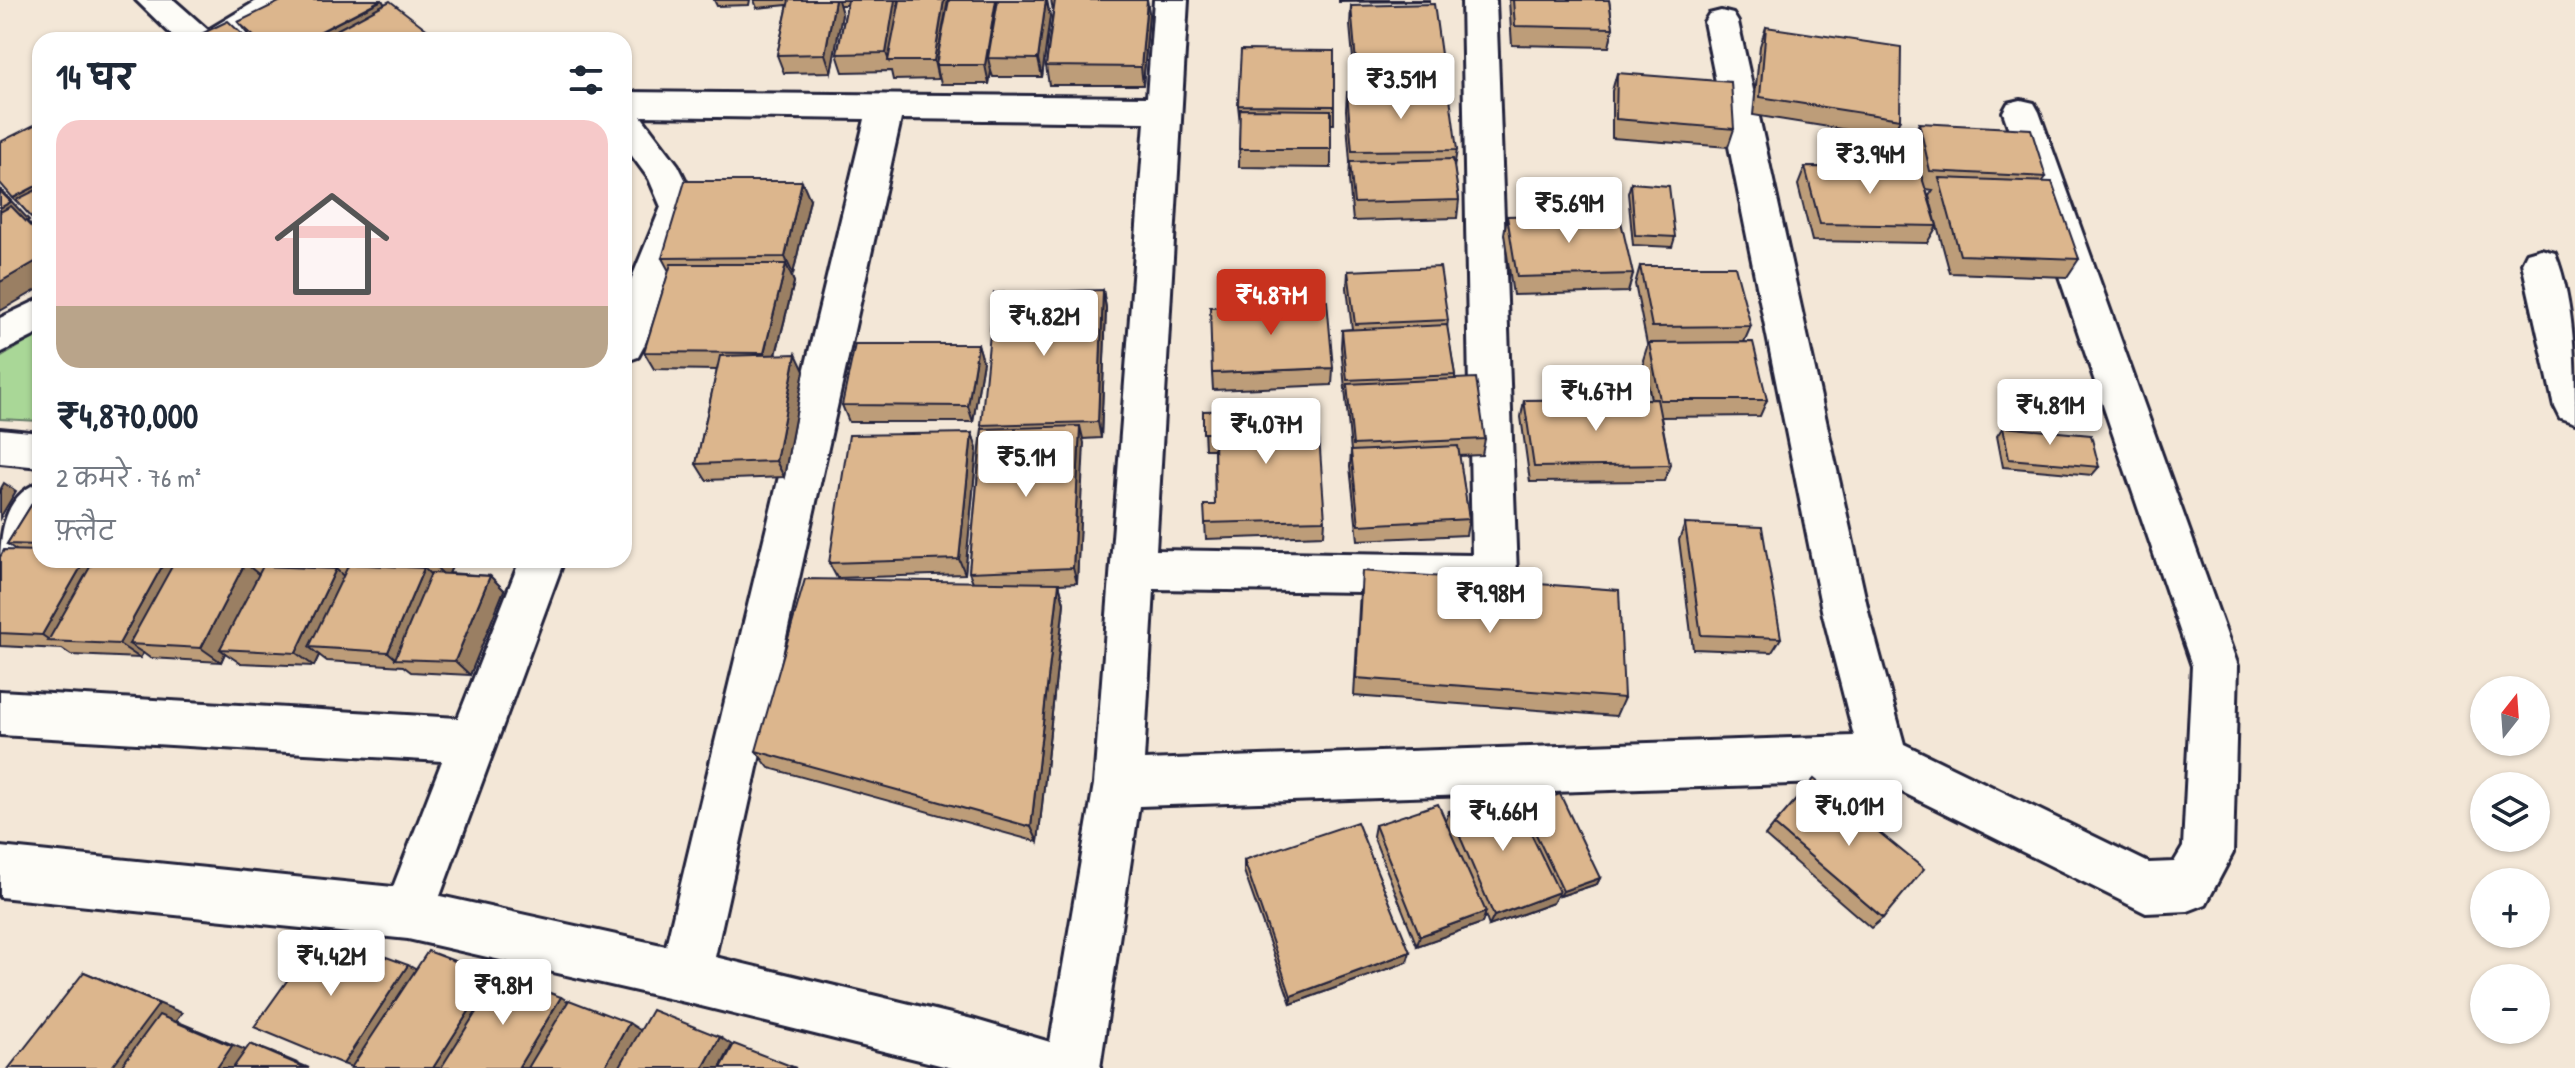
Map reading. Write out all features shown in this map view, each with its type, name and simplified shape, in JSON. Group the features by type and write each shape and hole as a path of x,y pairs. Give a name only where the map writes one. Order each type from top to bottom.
{"street":[{"path":"153,0 189,32"},
{"path":"229,32 283,0"},
{"path":"1073,1068 1118,784 1171,0"},
{"path":"1132,569 1495,575 1479,0"},
{"path":"1721,22 1846,615 1884,758"},
{"path":"632,104 1165,110"},
{"path":"685,976 886,107"},
{"path":"1118,784 1884,758 2146,888 2188,886 2208,853 2215,666 2021,112"},
{"path":"632,130 665,174 680,207 632,326"},
{"path":"2541,263 2575,406"},
{"path":"0,337 32,319"},
{"path":"0,446 32,449"},
{"path":"0,559 32,512"},
{"path":"408,914 539,568"},
{"path":"0,713 475,741"},
{"path":"0,872 408,914 685,976 968,1057 1048,1068"}],"green space":[{"path":"32,339 32,421 0,419 0,358"}],"building":[{"path":"283,0 381,0 319,32 249,32 238,22"},
{"path":"789,0 835,0 825,54 777,55"},
{"path":"848,0 895,0 886,53 837,54"},
{"path":"900,0 944,0 934,61 888,61"},
{"path":"949,0 996,0 985,65 936,65"},
{"path":"998,0 1046,0 1038,59 988,58"},
{"path":"1055,0 1147,0 1141,67 1046,66"},
{"path":"1513,0 1609,0 1613,28 1515,26"},
{"path":"390,1 429,31 427,32 333,32"},
{"path":"1434,4 1445,83 1358,85 1351,6"},
{"path":"228,21 240,32 205,32"},
{"path":"1766,27 1901,47 1900,119 1760,97"},
{"path":"1241,50 1334,51 1334,106 1238,105"},
{"path":"1617,73 1731,82 1734,129 1616,119"},
{"path":"1449,90 1457,150 1352,151 1347,92"},
{"path":"1240,109 1331,110 1331,149 1239,149"},
{"path":"1919,123 2031,129 2046,177 1930,171"},
{"path":"32,126 32,188 13,198 0,183 0,142"},
{"path":"1453,159 1459,200 1354,203 1350,162"},
{"path":"1805,167 1919,168 1937,226 1820,224"},
{"path":"1939,178 2052,182 2079,259 1960,255"},
{"path":"685,181 802,181 785,257 662,258"},
{"path":"1631,183 1669,186 1675,237 1635,235"},
{"path":"0,191 11,202 0,208"},
{"path":"32,192 32,218 16,200"},
{"path":"11,206 32,228 32,264 0,282 0,212"},
{"path":"1619,213 1633,274 1517,277 1507,216"},
{"path":"671,264 786,264 764,353 644,352"},
{"path":"1640,266 1735,266 1751,326 1652,327"},
{"path":"1440,267 1448,320 1355,324 1348,271"},
{"path":"1103,290 1098,422 981,425 994,293"},
{"path":"1327,301 1333,368 1212,373 1210,307"},
{"path":"1447,325 1455,375 1347,380 1342,330"},
{"path":"1753,342 1767,400 1660,400 1649,343"},
{"path":"855,344 978,344 968,406 842,405"},
{"path":"796,354 776,461 696,464 720,356"},
{"path":"1476,378 1485,439 1353,445 1347,384"},
{"path":"1657,399 1670,465 1534,467 1524,400"},
{"path":"1317,408 1325,520 1205,523 1204,505 1215,505 1214,433 1203,433 1203,411"},
{"path":"1080,426 1073,568 969,572 982,429"},
{"path":"2003,427 2091,435 2099,467 2009,459"},
{"path":"972,433 959,559 829,563 849,435"},
{"path":"1458,446 1469,519 1359,525 1351,451"},
{"path":"32,504 32,545 7,544"},
{"path":"1685,524 1762,527 1781,638 1701,635"},
{"path":"4,550 32,551 32,568 80,568 42,635 0,633 0,557"},
{"path":"89,568 161,568 119,644 48,641"},
{"path":"171,568 242,568 201,648 129,644"},
{"path":"262,568 336,569 296,653 220,649"},
{"path":"347,568 424,568 388,652 309,647"},
{"path":"1362,571 1619,590 1624,698 1356,678"},
{"path":"431,573 490,576 455,661 395,659"},
{"path":"805,579 1059,583 1031,827 756,751"},
{"path":"1814,779 1924,869 1883,918 1774,825"},
{"path":"1510,790 1559,892 1494,916 1449,811"},
{"path":"1560,794 1600,878 1563,891 1523,807"},
{"path":"1438,804 1486,912 1420,936 1375,825"},
{"path":"1357,822 1410,952 1291,996 1244,860"},
{"path":"321,933 408,965 343,1064 254,1027"},
{"path":"428,951 492,975 433,1068 351,1068"},
{"path":"84,972 159,1004 111,1068 9,1068"},
{"path":"500,974 561,997 518,1068 441,1068"},
{"path":"569,1000 629,1023 604,1068 528,1068"},
{"path":"652,1010 720,1037 703,1068 619,1068"},
{"path":"159,1015 232,1046 217,1068 120,1068"},
{"path":"250,1044 306,1068 233,1068"},
{"path":"734,1044 796,1068 721,1068"}]}
